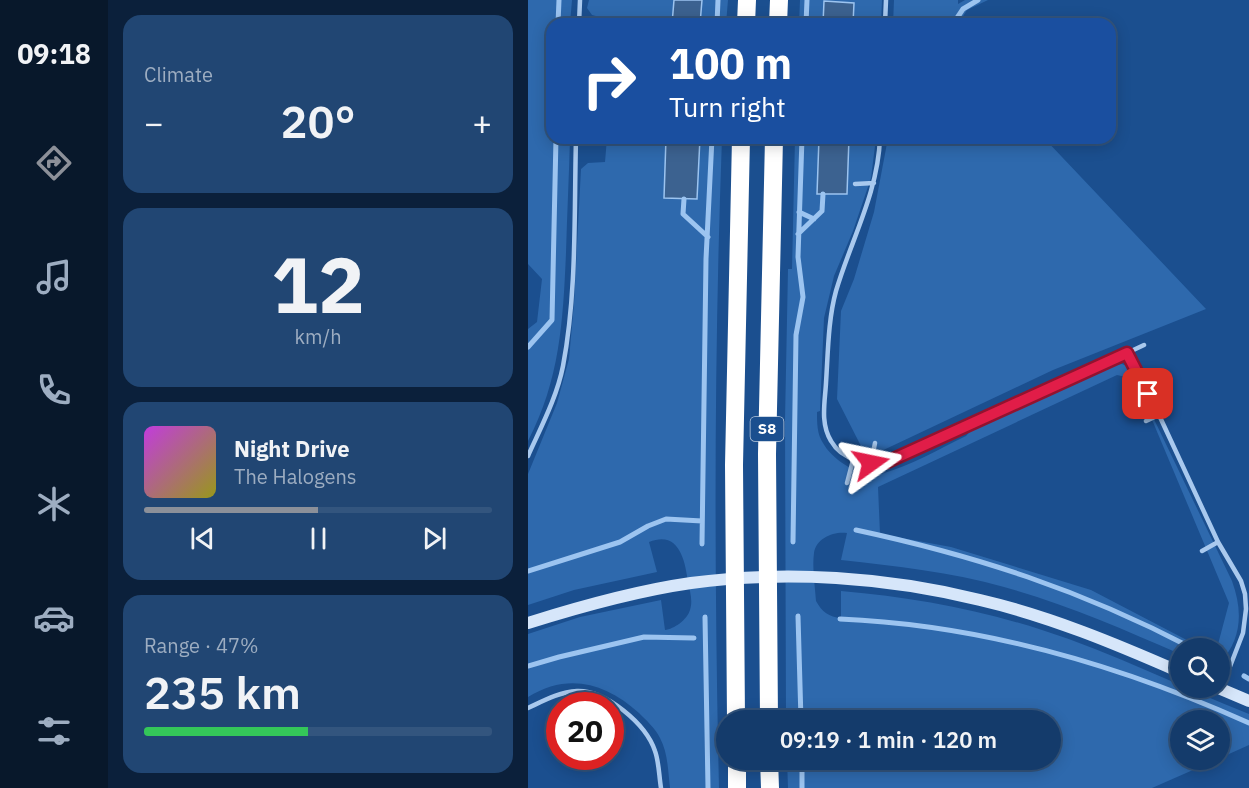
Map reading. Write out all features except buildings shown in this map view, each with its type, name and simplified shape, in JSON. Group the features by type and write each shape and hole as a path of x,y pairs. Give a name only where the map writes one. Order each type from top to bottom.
{"highway":[{"path":"746,18 747,0"},
{"path":"778,18 779,0"},
{"name":"S8","path":"736,710 734,465 741,144"},
{"name":"S8","path":"769,710 767,454 774,144"},
{"path":"736,770 737,788"},
{"path":"769,770 770,788"}],"street":[{"path":"528,622 657,588 748,578 838,578 930,590 1010,608 1067,626 1170,668"},
{"path":"1230,693 1249,701"}],"lane":[{"path":"579,18 580,0"},
{"path":"885,18 886,0"},
{"path":"528,456 546,416 562,368 572,302 576,144"},
{"path":"880,144 874,183 835,294 829,335 824,414 831,441 838,450 853,460 871,463 887,462 1144,345"},
{"path":"855,184 874,183"},
{"path":"1127,353 1159,415 1218,542 1241,582 1246,609 1243,633 1230,663"},
{"path":"1146,421 1159,415"},
{"path":"871,463 875,443"},
{"path":"847,483 853,460"},
{"path":"1202,551 1218,542"},
{"path":"528,708 552,696 577,691 595,694 615,704 649,736 656,753 661,788"}],"shaded area":[{"path":"528,0 572,0 570,18 546,18 546,144 570,144 565,278 558,350 547,395 528,441 528,329 537,322 542,279 528,264"},
{"path":"589,0 728,0 726,18 603,18 592,15 587,8"},
{"path":"674,0 702,0 700,18 672,18"},
{"path":"800,0 882,0 881,18 799,18"},
{"path":"894,0 958,0 958,4 965,0 988,0 967,10 962,18 893,18"},
{"path":"824,1 854,3 853,18 823,18"},
{"path":"606,144 722,144 717,301 716,463 716,770 719,770 719,788 670,788 663,744 650,724 624,702 624,692 609,692 586,684 572,683 543,689 528,697 528,634 580,617 661,600 665,630 676,626 683,620 691,607 685,565 679,549 667,540 659,539 649,542 657,572 574,590 528,605 528,474 557,403 569,359 581,169 588,163 605,162"},
{"path":"666,144 700,144 697,199 664,198"},
{"path":"795,144 875,144 871,178 853,231 834,276 824,318 820,411 817,412 821,440 827,449 840,462 865,474 881,474 914,462 966,436 974,427 1108,366 1122,364 1129,367 1137,383 1117,375 878,487 880,534 951,547 1091,590 1183,638 1170,638 1170,650 1071,609 984,582 923,570 841,560 847,533 837,533 826,537 815,548 814,583 816,601 821,608 829,615 841,618 841,591 918,600 968,610 1042,630 1095,649 1170,681 1170,698 1211,698 1249,714 1249,745 1230,754 1230,710 1170,710 1170,770 1193,770 1152,788 788,788 787,770 1061,770 1061,710 786,710 785,420 788,269 792,269"},
{"path":"819,144 849,144 847,194 817,194"},
{"path":"887,144 1050,144 1206,309 1053,370 875,454 863,450 837,399 841,311 854,279 874,212"},
{"path":"1137,384 1236,592 1238,624 1230,649 1230,638 1220,638 1229,603"}],"waterway":[{"path":"558,18 559,0"},
{"path":"717,18 718,0"},
{"path":"806,18 807,0"},
{"path":"957,18 963,9 978,0"},
{"path":"528,347 552,320 556,144"},
{"path":"702,544 706,259 712,144"},
{"path":"793,542 796,335 803,297 798,257 802,144"},
{"path":"798,234 822,211 823,194"},
{"path":"684,199 683,214 708,237"},
{"path":"799,212 814,219"},
{"path":"528,571 620,542 666,519 702,521"},
{"path":"856,530 944,551 1028,577 1110,609 1172,638"},
{"path":"798,616 801,710"},
{"path":"705,617 708,788"},
{"path":"840,619 893,623 998,639 1100,666 1151,683 1249,723"},
{"path":"528,666 644,637 694,638"},
{"path":"1244,676 1249,679"},
{"path":"802,770 802,788"}],"route":[{"path":"871,463 887,462 1127,353 1148,394"}]}
